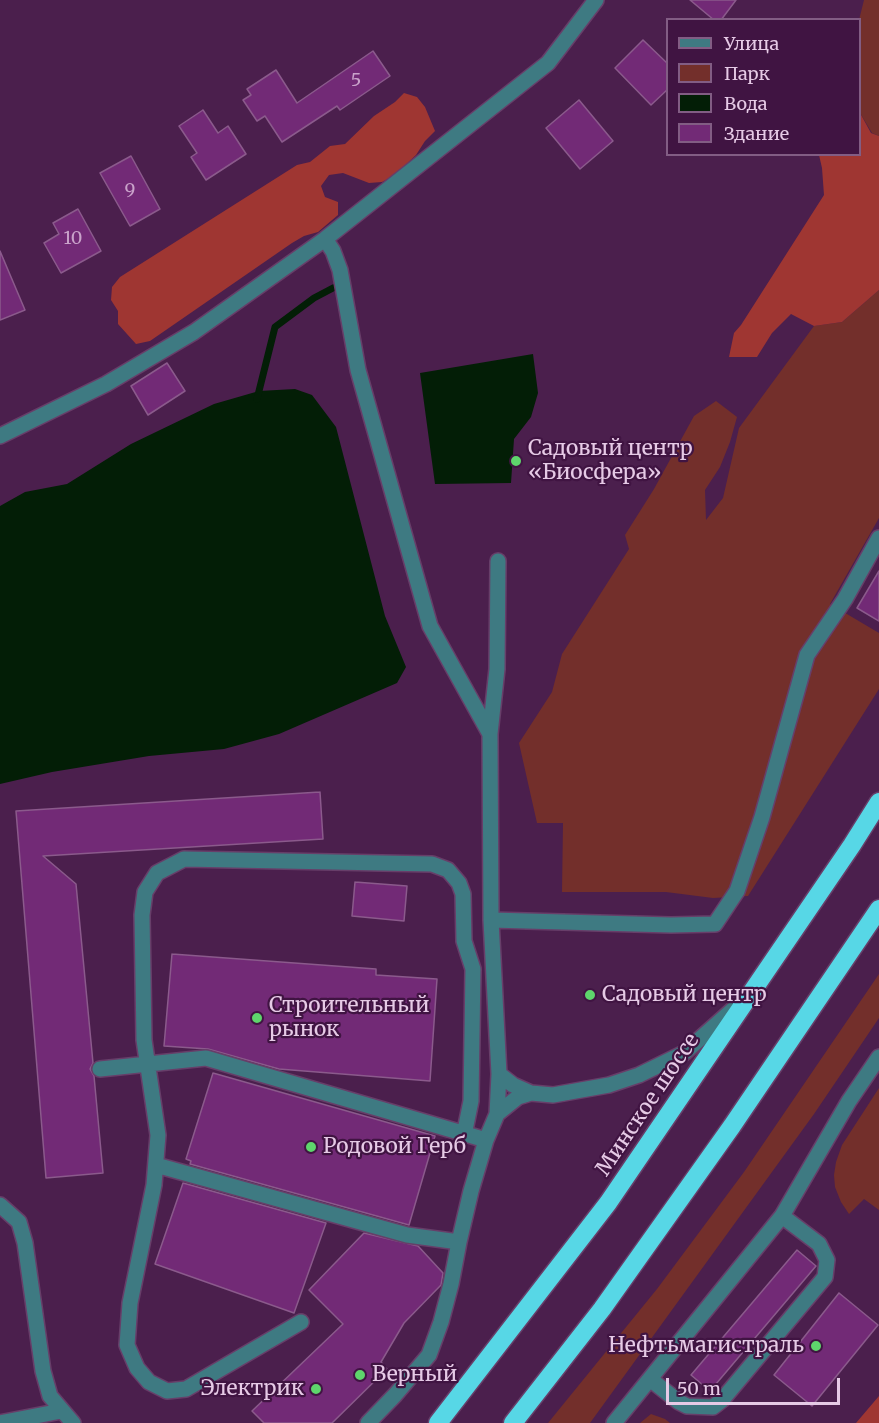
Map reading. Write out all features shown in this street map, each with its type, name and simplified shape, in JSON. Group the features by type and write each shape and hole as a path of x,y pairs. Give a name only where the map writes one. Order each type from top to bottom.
{"highway":[{"name":"Минское шоссе","path":"438,1423 608,1203 879,802"},
{"path":"513,1423 602,1309 732,1126 879,909"}],"street":[{"path":"0,436 106,384 194,332 325,240 548,63 596,0"},
{"path":"325,240 340,270 358,370 429,626 490,734"},
{"path":"491,920 671,926 715,924 736,891 762,817 807,655 845,599 879,538"},
{"path":"368,1423 429,1355 441,1322 486,1140 497,1114 499,1074 491,920 490,734 497,669 498,561"},
{"path":"301,1322 186,1389 167,1391 149,1382 137,1368 127,1345 130,1303 154,1185 158,1135 144,1040 142,915 145,892 157,873 184,859 432,864 448,870 459,883 464,904 464,942 473,969 471,1101 464,1134"},
{"path":"499,1074 513,1086 531,1093 553,1095 609,1085 639,1076 684,1053 754,990"},
{"path":"614,1423 782,1216 849,1101 879,1057"},
{"path":"100,1069 206,1058 486,1140"},
{"path":"497,1114 518,1097 531,1093"},
{"path":"156,1165 407,1235 459,1242"},
{"path":"0,1205 19,1222 25,1243 43,1371 50,1396 74,1423"},
{"path":"650,1379 687,1406 713,1407 722,1400 825,1277 827,1260 819,1244 782,1216"},
{"path":"0,1423 61,1411"}],"green space":[{"path":"864,0 879,0 879,136 872,133 861,115 860,18"},
{"path":"879,290 879,518 830,604 879,633 879,689 748,896 713,898 666,892 562,892 563,823 537,823 519,743 552,692 562,654 629,549 625,535 654,489 694,416 716,401 737,417 720,467 705,490 706,520 723,498 739,428 814,326 842,322"},
{"path":"879,974 879,1018 814,1114 590,1423 548,1423 657,1289 744,1172"},
{"path":"879,1088 879,1210 864,1199 849,1214 835,1187 836,1162 842,1145"},
{"path":"651,1414 665,1419 670,1423 640,1423"}],"shaded area":[{"path":"404,93 417,97 425,107 435,131 416,155 395,175 382,182 369,183 343,173 329,175 321,186 325,197 338,202 338,215 318,232 292,243 150,341 136,344 118,324 118,311 111,300 112,287 120,277 297,165 310,162 330,146 345,144 374,116"},
{"path":"861,115 871,133 879,136 879,290 842,322 814,326 791,314 772,333 757,357 729,357 734,333 824,195 819,156 861,156"},
{"path":"879,1396 879,1423 856,1423"}],"water":[{"path":"533,354 538,393 531,417 514,439 511,483 435,484 420,373"},
{"path":"295,389 312,395 336,427 385,616 406,667 397,683 279,734 224,749 149,756 52,772 0,784 0,506 25,492 67,484 131,444 214,404 259,391"}],"building":[{"path":"690,0 736,0 722,18 712,18"},
{"path":"643,40 666,62 666,91 651,105 615,68"},
{"path":"373,51 390,76 340,110 337,106 282,142 265,116 257,121 243,100 251,95 247,89 276,70 297,103"},
{"path":"579,100 613,141 580,169 546,128"},
{"path":"203,110 218,133 228,126 246,154 206,180 191,157 197,153 179,126"},
{"path":"131,156 160,209 130,226 100,173"},
{"path":"78,209 101,251 61,273 44,243 59,234 53,223"},
{"path":"0,251 25,310 0,320"},
{"path":"167,363 185,391 148,415 131,386"},
{"path":"879,571 879,621 857,608"},
{"path":"320,792 323,839 43,856 76,884 93,1063 90,1069 94,1076 103,1173 46,1178 16,811"},
{"path":"355,882 407,886 404,921 352,916"},
{"path":"172,954 376,969 376,975 437,979 430,1081 279,1069 208,1049 164,1046"},
{"name":"Родовой Герб","path":"213,1073 435,1136 409,1225 190,1164 191,1161 186,1159"},
{"path":"183,1183 326,1223 294,1313 155,1264"},
{"path":"364,1233 418,1246 443,1273 441,1285 404,1323 381,1362 387,1369 332,1423 264,1423 252,1411 343,1324 309,1290"},
{"path":"797,1250 816,1266 710,1391 691,1375"},
{"path":"839,1293 878,1325 812,1406 774,1375"}],"waterway":[{"path":"257,399 275,327 314,298 333,288"}],"place":[{"name":"Садовый центр «Биосфера»","path":"516,461"},
{"name":"Садовый центр","path":"590,995"},
{"name":"Строительный рынок","path":"257,1018"},
{"name":"Родовой Герб","path":"311,1147"},
{"name":"Нефтьмагистраль","path":"816,1346"},
{"name":"Верный","path":"360,1375"},
{"name":"Электрик","path":"316,1389"}]}
